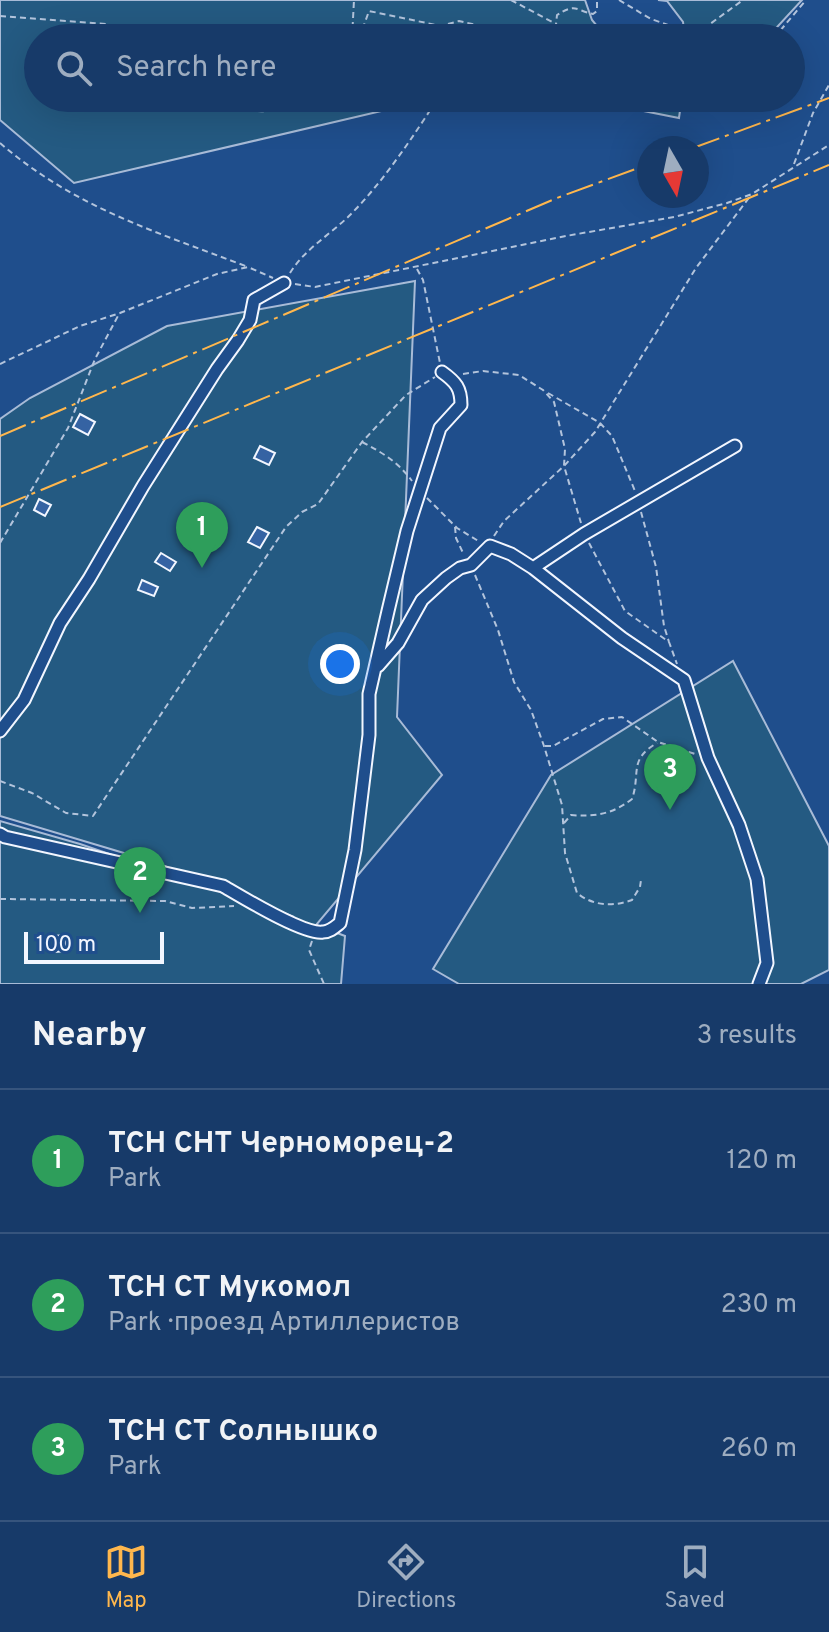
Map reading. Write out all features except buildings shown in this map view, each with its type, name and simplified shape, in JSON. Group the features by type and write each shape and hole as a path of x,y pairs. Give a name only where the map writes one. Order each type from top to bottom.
{"street":[{"path":"0,731 24,700 60,623 143,486 250,320 254,300 284,283"},
{"path":"0,834 223,886 314,932 327,933 340,923 355,850 369,735 369,694 407,531 440,428 461,405 461,391 442,372"},
{"path":"533,568 584,534 735,446"},
{"path":"375,669 398,643 422,600 446,578 460,568 471,565 490,546 511,554 533,568 622,638 684,680 708,758 735,815 757,879 767,963 759,984"}],"path":[{"path":"353,24 354,0"},
{"path":"511,0 556,24 557,15 568,8 593,14 597,11 597,0"},
{"path":"619,0 651,19 668,24"},
{"path":"712,24 743,0"},
{"path":"786,24 806,0"},
{"path":"364,24 369,11 431,24"},
{"path":"0,16 106,24"},
{"path":"448,24 459,21 472,24"},
{"path":"793,166 813,113 829,85"},
{"path":"284,283 295,265 358,205 429,112"},
{"path":"0,143 29,169 83,201 125,221 284,283 315,287 674,217 752,194 829,145"},
{"path":"362,442 404,468 420,491 455,526 490,546 504,521 564,466 595,432 696,268 752,194"},
{"path":"0,364 80,326 184,286 248,267"},
{"path":"415,267 423,280 442,372"},
{"path":"0,543 68,428 95,359 120,313"},
{"path":"0,781 32,793 66,813 93,816 286,527 302,512 318,504 362,442 406,395 442,372 457,376 483,371 519,375 543,390 554,402 565,449 564,466 584,534 625,611 669,642 684,680"},
{"path":"455,526 461,550 471,565 498,630 514,682 531,710 544,746 562,805 565,853 577,893 613,907 632,900 641,880"},
{"path":"544,746 553,746 603,719 622,717 639,732 658,742 708,758"},
{"path":"563,823 571,815 598,816 612,812 632,799 635,767 645,750 658,742"},
{"path":"0,899 165,901 192,908 255,904"},
{"path":"314,932 309,950 324,984"}],"shaded area":[{"path":"0,0 585,0 595,24 24,24 24,112 377,112 74,183 0,120"},
{"path":"658,0 802,0 780,24 683,24 667,1"},
{"path":"649,112 680,112 679,118"},
{"path":"415,281 397,717 442,775 316,925 345,936 341,984 0,984 0,821 80,844 294,917 154,862 0,816 0,419 30,398 167,326"},
{"path":"733,661 829,846 829,970 801,984 459,984 433,969 551,775"}],"power":[{"path":"805,107 829,98"},
{"path":"709,142 791,112"},
{"path":"0,507 829,165"},
{"path":"0,436 557,198 637,168"}],"place":[{"name":"ТСН СНТ Черноморец-2","path":"202,568"},
{"name":"ТСН СТ Солнышко","path":"670,810"},
{"name":"ТСН СТ Мукомол","path":"140,913"}]}
